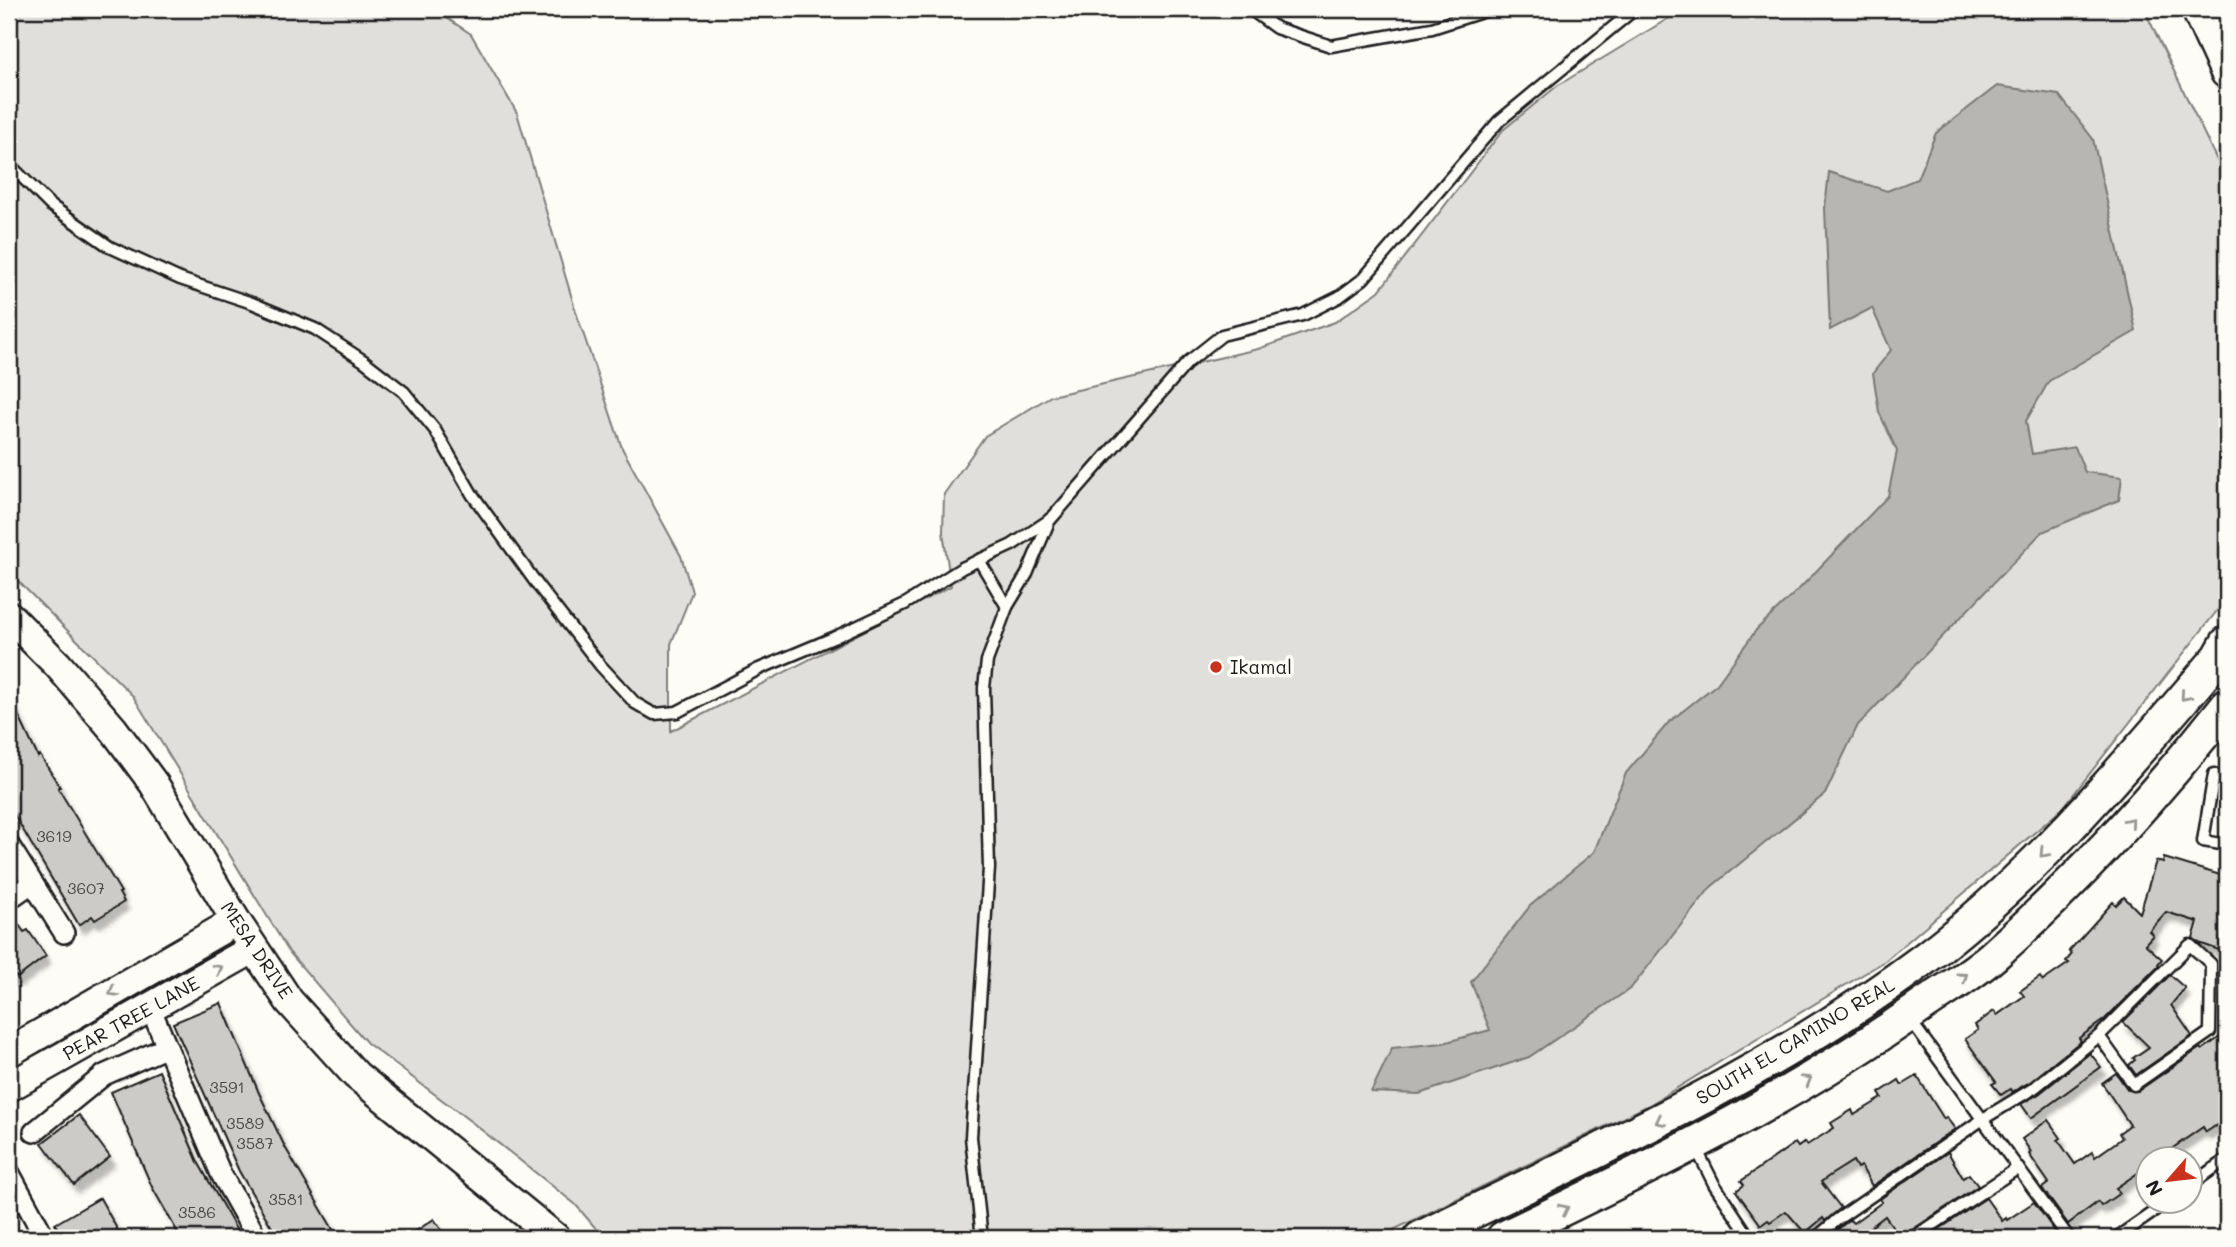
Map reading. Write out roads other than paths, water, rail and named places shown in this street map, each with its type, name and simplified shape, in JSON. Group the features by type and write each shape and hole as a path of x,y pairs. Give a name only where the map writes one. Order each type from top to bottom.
{"main road":[{"path":"2198,9 2227,72"},
{"name":"MESA DRIVE","path":"9,616 58,665 114,730 154,784 236,922 289,1001 356,1075 556,1238"},
{"name":"SOUTH EL CAMINO REAL","path":"1420,1238 1662,1120 1862,1004 1926,958 2015,883 2098,797 2219,657 2227,643"},
{"name":"SOUTH EL CAMINO REAL","path":"1503,1238 1694,1144 1866,1044 1991,957 2125,829 2227,705"},
{"name":"PEAR TREE LANE","path":"11,1052 236,922"},
{"name":"PEAR TREE LANE","path":"9,1087 254,949"},
{"path":"150,1007 147,993 153,983 174,970 185,951"},
{"path":"1908,1016 1909,994 1923,975 1926,958"}],"street":[{"path":"9,845 64,933"},
{"path":"9,898 32,883"},
{"path":"150,1007 221,1174 257,1238"},
{"path":"34,1132 104,1075 167,1047"},
{"path":"9,1172 45,1238"}],"lane":[{"path":"1250,9 1276,28 1331,46 1432,28 1491,9"},
{"path":"9,164 50,205 110,247 180,279 315,328 365,361 404,392 435,430 472,494 546,597 600,665 635,703 654,714 677,712 759,670 905,604 962,568 1012,544 1051,519 1188,362 1222,335 1303,314 1339,297 1363,279 1499,121 1635,9"},
{"path":"982,1238 971,1137 989,868 984,688 986,661 1007,607 1027,574 1051,519"},
{"path":"979,560 1007,607"},
{"path":"2214,774 2203,841 2227,845"},
{"path":"1816,1238 1838,1219 2034,1087 2099,1036 2190,946 2211,964 2210,1032 2134,1085 2099,1036"},
{"path":"1908,1016 2069,1238"},
{"path":"1694,1144 1714,1184 1750,1238"},
{"path":"2204,1175 2227,1159"},
{"path":"1913,1238 2018,1168"},
{"path":"2116,1238 2148,1216"}],"place":[{"name":"Ikamal","path":"1216,667"}]}
